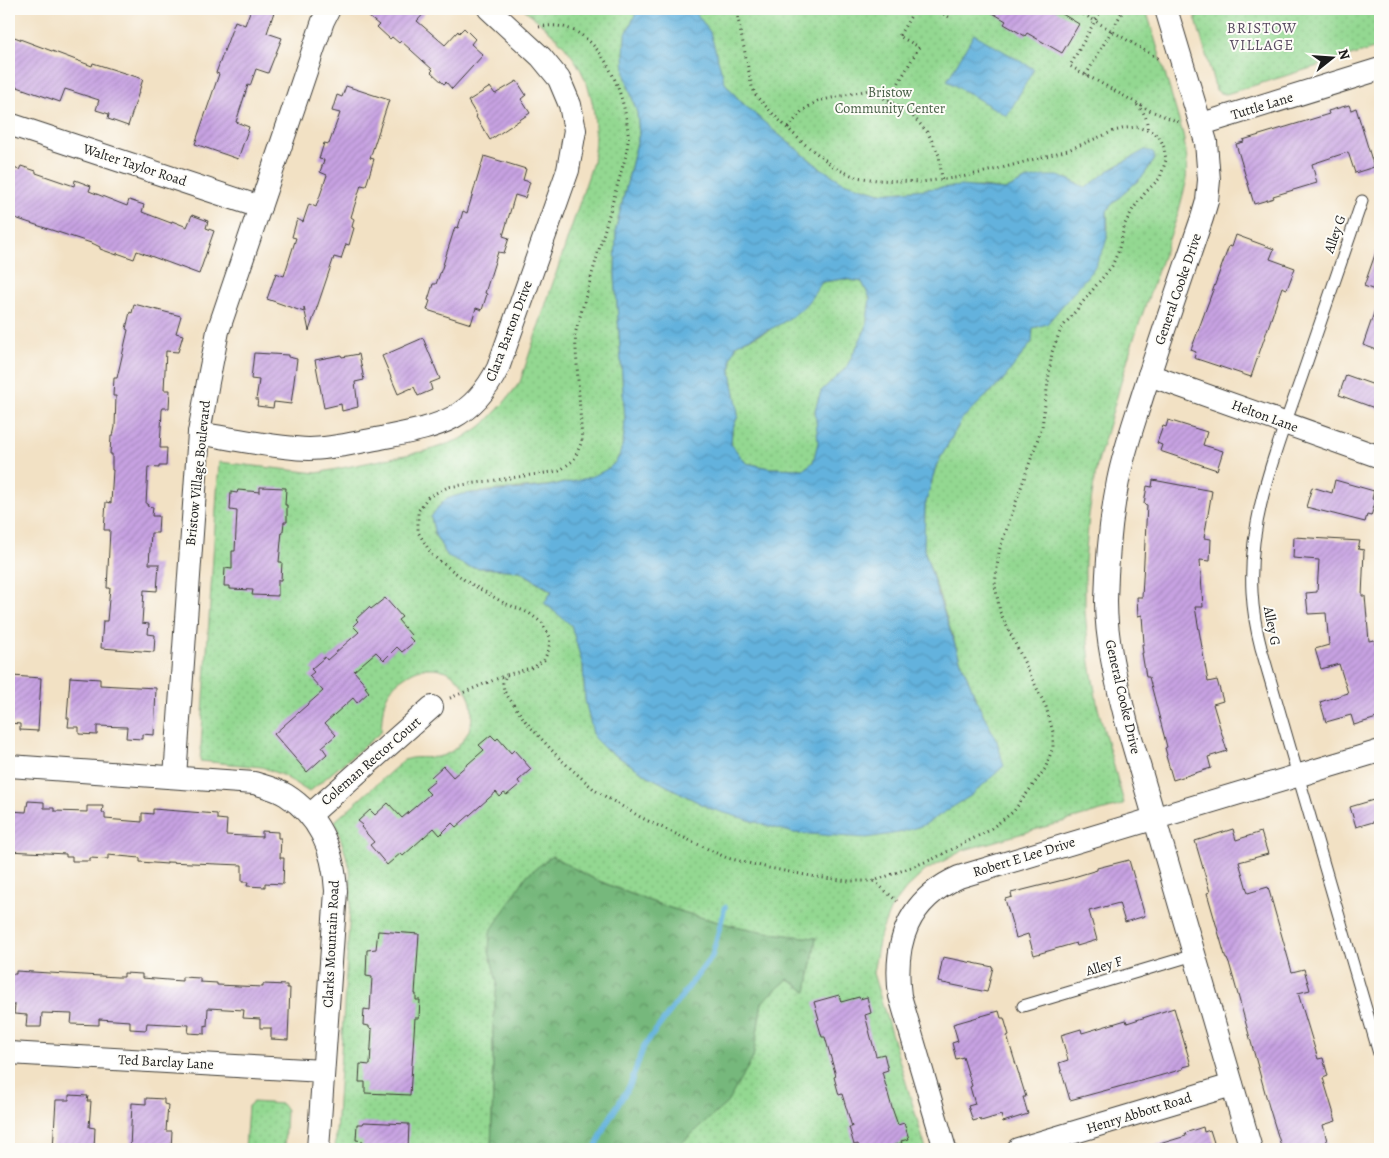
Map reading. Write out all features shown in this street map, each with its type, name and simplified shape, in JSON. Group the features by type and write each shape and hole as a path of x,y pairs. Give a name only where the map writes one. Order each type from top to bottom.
{"street":[{"name":"Bristow Village Boulevard","path":"174,777 199,433 218,332 323,21 329,9"},
{"name":"Clara Barton Drive","path":"199,433 308,449 342,445 437,425 471,406 489,386 498,368 568,170 575,130 570,105 559,79 541,57 490,9"},
{"name":"General Cooke Drive","path":"1166,9 1206,142 1209,180 1207,200 1149,375 1118,480 1109,542 1106,603 1113,665 1127,724 1251,1149"},
{"name":"Tuttle Lane","path":"1202,124 1380,70"},
{"name":"Walter Taylor Road","path":"9,124 260,207"},
{"name":"Helton Lane","path":"1149,375 1380,457"},
{"name":"Coleman Rector Court","path":"310,815 432,707"},
{"name":"Robert E Lee Drive","path":"945,1149 900,996 898,969 902,941 913,914 929,895 942,884 959,876 1380,751"},
{"name":"Clarks Mountain Road","path":"9,766 254,782 285,794 310,815 326,840 331,853 336,891 318,1149"},
{"name":"Ted Barclay Lane","path":"9,1053 323,1071"},
{"name":"Henry Abbott Road","path":"1018,1149 1232,1085"}],"lane":[{"name":"Alley G","path":"1362,201 1268,476 1256,529 1252,562 1252,592 1254,620 1261,648 1380,1057"},
{"name":"Alley F","path":"1023,1006 1194,954"}],"path":[{"path":"506,675 503,683 504,690 526,722 558,757 596,791 642,818 727,858 816,877 849,881 874,881 933,859 964,844 1013,812 1045,769 1053,747 1053,732 1046,706 1000,612 995,585 999,552 1042,427 1052,352 1061,329 1112,266 1118,252 1125,224 1133,209 1160,178 1166,160 1164,147 1160,138 1154,132 1137,127 1114,130 1076,147 1002,168 942,179 922,182 877,180 856,176 837,169 802,142 764,105 752,88 736,9"},
{"path":"884,109 919,47 898,36 915,9"},
{"path":"935,9 950,17"},
{"path":"1077,9 1187,76"},
{"path":"1110,9 1106,11 1100,10 1070,66 1151,111 1184,124 1202,124"},
{"path":"1115,9 1122,13"},
{"path":"1086,75 1124,9"},
{"path":"432,707 469,689 534,667 544,660 549,650 550,638 542,622 466,581 432,555 418,532 418,511 428,497 448,487 559,471 574,460 582,441 575,334 626,155 628,133 623,103 615,79 601,53 579,34 569,29 558,25 538,27 532,21"},
{"path":"788,128 802,110 818,101 869,90 910,113 928,133 939,155 942,179"},
{"path":"1135,102 1146,117 1147,129"},
{"path":"874,881 913,914"}],"green space":[{"name":"Bristow Community Center","path":"524,9 638,9 633,20 625,75 637,113 639,134 616,228 615,276 625,420 623,444 618,458 607,470 589,478 539,487 486,491 446,500 431,517 435,535 448,557 469,567 520,571 552,592 544,603 571,624 583,666 585,700 604,748 650,777 711,809 997,741 979,706 960,659 924,549 925,506 936,466 962,419 1003,380 1033,328 1108,228 1107,211 1112,204 1143,176 1155,159 1153,153 1145,150 1108,171 1086,188 1070,180 1025,180 1005,190 983,187 940,188 880,193 843,182 819,167 740,101 725,83 717,60 694,10 690,9 1146,9 1183,134 1187,159 1186,183 1178,214 1133,341 1097,465 1089,514 1085,562 1085,612 1090,663 1098,708 1124,803 964,850 925,871 906,889 890,910 880,936 873,973 926,1149 675,1149 689,1136 753,1058 762,1002 788,979 807,992 816,938 736,926 657,904 600,881 552,856 489,951 497,982 493,1027 491,1149 335,1149 351,893 350,868 335,821 404,760 443,756 455,749 469,730 472,720 472,709 470,698 465,688 450,673 440,669 428,668 406,676 389,691 383,707 381,732 309,792 284,776 262,767 200,761 219,462 317,473 430,450 461,439 484,424 520,382 593,162 595,132 593,104 578,65 548,29"},
{"path":"1193,9 1374,9 1380,20 1380,47 1226,94 1220,93 1216,90"},
{"path":"844,279 862,282 870,298 866,328 846,368 821,391 815,410 819,442 813,462 804,469 770,468 746,463 731,444 732,430 738,416 731,373 731,358 737,344 768,331 807,303 822,282"},
{"path":"552,856 599,881 657,904 736,926 816,938 807,992 788,979 762,1002 753,1058 727,1103 675,1149 491,1149 493,1027 497,982 489,951 490,932 527,875"},
{"path":"253,1102 282,1104 286,1110 284,1149 245,1149 248,1106"}],"water":[{"path":"638,9 694,10 710,32 725,83 740,101 819,167 843,182 880,193 961,186 1005,190 1025,180 1044,176 1058,176 1086,188 1108,171 1145,150 1153,152 1155,159 1143,176 1112,204 1107,211 1107,238 1094,268 1047,324 1033,328 1032,342 1003,380 962,419 936,466 925,506 924,549 960,659 979,706 997,741 1004,766 972,795 924,825 899,833 866,838 793,833 711,809 650,777 604,748 594,738 585,700 583,666 571,625 544,603 552,591 520,571 469,567 448,557 435,535 431,517 447,499 464,494 538,487 578,480 596,475 610,467 620,454 625,420 615,276 616,228 639,134 637,113 625,75 625,36","holes":["844,279 862,282 870,298 866,328 846,368 821,391 815,410 818,442 813,462 804,469 770,468 746,463 731,444 732,430 738,416 731,373 731,358 737,344 774,328 794,315 813,296 822,282"]},
{"path":"974,34 1034,69 1007,116 947,81"}],"building":[{"path":"251,9 275,9 267,33 282,38 268,73 256,69 250,86 248,85 236,122 249,127 238,159 195,144 219,74 216,73 235,21 245,25"},
{"path":"359,9 428,9 417,21 445,45 458,31 459,33 464,28 475,39 471,44 483,55 452,89 446,82 444,84 431,72 433,70 401,41 399,43 392,37 390,39 377,27 379,25"},
{"path":"986,9 1054,9 1079,24 1062,53 1027,33 1025,36 1004,24 1006,21"},
{"path":"9,35 92,66 93,63 143,79 128,126 108,119 109,114 96,110 99,100 65,89 60,102 9,84"},
{"path":"517,81 526,95 521,99 530,113 490,140 468,101 490,87 495,94"},
{"path":"346,86 389,100 370,158 374,159 366,186 361,185 351,217 354,219 352,227 354,228 349,245 346,244 341,259 334,257 309,331 304,307 304,312 267,299 276,273 284,276 296,238 292,237 297,219 303,222 309,204 316,207 327,175 320,172 324,160 319,159 324,143 329,144 340,113 332,111 337,95 342,97"},
{"path":"1349,105 1351,110 1356,108 1374,167 1355,173 1348,152 1312,164 1317,183 1273,196 1274,198 1254,204 1236,144 1244,142 1243,140 1329,114 1328,111"},
{"path":"484,156 526,169 523,180 530,182 525,198 515,195 503,236 509,238 504,253 498,252 485,293 487,294 482,310 476,308 471,324 427,310 433,284 436,284 455,227 458,228 463,211 467,213"},
{"path":"9,166 19,170 21,166 74,186 75,180 91,186 89,191 127,206 129,200 144,205 142,212 171,223 172,221 187,227 192,215 208,221 206,228 214,231 199,274 137,251 134,259 117,253 117,255 100,249 100,247 94,244 9,216"},
{"path":"1236,235 1274,249 1270,259 1295,268 1287,289 1282,287 1251,377 1194,358 1196,352 1191,350 1229,246 1232,247"},
{"path":"1378,246 1380,246 1380,292 1364,286"},
{"path":"1378,301 1380,302 1380,351 1363,345"},
{"path":"134,304 181,316 176,333 183,335 178,352 166,351 164,390 170,390 169,408 163,408 162,410 160,448 167,448 166,466 159,466 159,468 148,467 146,504 153,507 152,516 159,516 158,533 151,533 149,564 159,564 157,591 144,590 142,623 149,624 148,634 155,635 154,652 101,648 103,621 107,621 110,588 107,588 110,530 104,530 106,502 111,503 113,470 112,454 110,454 111,436 113,436 115,427 116,396 113,396 114,378 117,378 128,330 126,329"},
{"path":"423,338 440,379 430,383 432,390 418,396 414,387 398,394 382,356"},
{"path":"254,353 288,355 288,357 297,359 291,404 274,402 273,408 257,406 259,380 251,379"},
{"path":"359,354 364,380 355,382 358,407 342,411 341,404 324,408 315,360"},
{"path":"1346,375 1380,387 1380,410 1339,395"},
{"path":"1168,420 1207,432 1203,445 1223,451 1217,470 1160,451 1162,445 1157,443 1163,426 1166,427"},
{"path":"1153,480 1212,491 1204,538 1211,539 1210,561 1200,560 1203,607 1195,607 1208,682 1217,680 1223,701 1213,704 1227,751 1208,757 1211,768 1173,780 1166,756 1165,748 1167,747 1149,677 1146,677 1142,653 1142,644 1144,644 1142,615 1138,616 1137,597 1142,597 1147,505 1144,504 1147,486 1152,487"},
{"path":"1335,480 1374,491 1372,499 1376,500 1371,516 1367,515 1365,522 1306,507 1312,487 1332,493"},
{"path":"260,487 286,488 287,522 284,522 282,531 279,562 282,562 281,580 278,580 278,596 252,595 253,590 230,589 230,586 224,586 225,568 232,569 232,551 235,551 237,511 230,510 231,492 237,493 238,490 260,492"},
{"path":"1294,537 1360,541 1358,549 1364,550 1362,596 1365,596 1369,641 1374,640 1380,662 1380,717 1354,725 1351,715 1326,722 1320,702 1348,693 1339,664 1321,669 1315,649 1329,645 1326,613 1308,614 1306,593 1317,592 1319,560 1293,558"},
{"path":"385,598 402,617 398,620 411,635 409,637 414,642 402,652 397,647 384,660 376,652 354,671 367,686 365,687 369,692 357,703 353,698 325,723 336,735 322,747 327,754 307,772 274,734 323,691 309,676 314,672 311,669 325,657 327,660 359,632 353,626 358,621 356,619 369,607 371,609"},
{"path":"12,676 41,678 38,731 20,730 20,724 10,723 9,680 11,680"},
{"path":"70,677 100,679 100,685 156,688 154,735 142,734 142,739 126,738 127,727 97,726 97,735 79,734 79,727 68,727"},
{"path":"491,735 496,740 498,738 511,753 514,750 531,769 518,781 520,784 507,795 504,793 500,797 496,792 456,827 452,823 440,835 434,828 403,856 401,853 387,865 370,845 374,842 361,827 363,825 358,821 370,810 375,815 388,803 402,818 430,794 425,789 435,781 431,777 443,766 453,777 484,750 479,745"},
{"path":"1380,798 1380,820 1356,827 1350,807"},
{"path":"28,801 44,802 44,808 54,808 54,811 87,812 87,806 103,806 102,813 105,813 105,819 142,822 142,813 153,814 153,809 217,814 217,819 227,820 226,835 262,837 262,831 278,832 278,838 281,838 280,858 284,858 283,884 265,883 265,887 247,886 248,882 242,882 242,865 140,862 140,858 108,855 108,859 90,858 90,861 72,861 72,857 66,857 66,854 9,851 9,811 26,812"},
{"path":"1233,829 1236,840 1261,832 1268,854 1239,862 1248,893 1268,887 1292,972 1304,969 1310,990 1298,993 1318,1059 1323,1058 1328,1076 1323,1078 1336,1121 1323,1125 1329,1149 1282,1149 1269,1107 1230,966 1226,959 1207,893 1210,892 1195,841"},
{"path":"1129,860 1145,916 1125,922 1119,903 1089,911 1097,940 1077,946 1076,943 1034,955 1028,934 1016,938 1005,899 1012,897 1011,893 1067,879 1097,870 1097,868"},
{"path":"378,931 419,934 415,994 416,1000 420,1000 419,1018 415,1018 410,1095 365,1093 365,1082 359,1082 360,1064 370,1065 372,1029 369,1026 363,1025 364,1009 370,1010 372,977 366,976 367,950 376,949"},
{"path":"943,957 993,967 987,992 938,982"},
{"path":"16,971 117,977 124,977 124,973 142,974 142,978 182,981 182,977 200,978 200,982 217,983 217,985 263,987 263,984 287,985 287,988 290,988 288,1040 271,1039 271,1028 260,1028 260,1019 243,1018 244,1010 208,1008 205,1034 188,1033 189,1025 147,1023 146,1030 130,1029 130,1021 99,1019 99,1025 71,1024 72,1014 42,1013 41,1027 26,1027 27,1015 14,1014 15,1005 9,1005 9,974 16,974"},
{"path":"839,995 841,1002 859,997 860,999 867,997 871,1013 865,1015 876,1056 884,1054 888,1070 882,1072 892,1108 898,1125 904,1123 909,1139 901,1141 902,1143 881,1149 859,1149 858,1144 854,1145 849,1127 852,1127 842,1094 839,1095 834,1077 836,1076 825,1037 822,1037 814,1002"},
{"path":"1174,1008 1191,1065 1159,1076 1070,1100 1059,1063 1068,1060 1061,1035 1081,1029 1082,1033 1126,1020 1127,1023"},
{"path":"999,1011 1001,1018 1004,1018 1009,1035 1007,1036 1026,1097 1023,1097 1028,1114 1003,1122 1001,1115 981,1121 980,1119 973,1121 968,1106 975,1104 970,1087 972,1086 963,1057 956,1059 952,1043 958,1041 953,1024"},
{"path":"69,1095 88,1096 87,1101 91,1101 89,1127 95,1128 94,1149 53,1149 56,1100 69,1100"},
{"path":"146,1098 164,1099 164,1104 168,1105 166,1131 172,1131 171,1149 130,1149 132,1103 146,1104"},
{"path":"364,1122 409,1124 408,1149 362,1149 363,1141 356,1140 357,1124 363,1124"},
{"path":"1203,1127 1204,1132 1210,1130 1216,1149 1157,1149 1156,1145 1186,1136 1185,1133"}],"waterway":[{"path":"595,1149 605,1126 630,1085 644,1046 712,956 725,907"}],"district":[{"name":"BRISTOW VILLAGE","path":"1262,36"}]}
